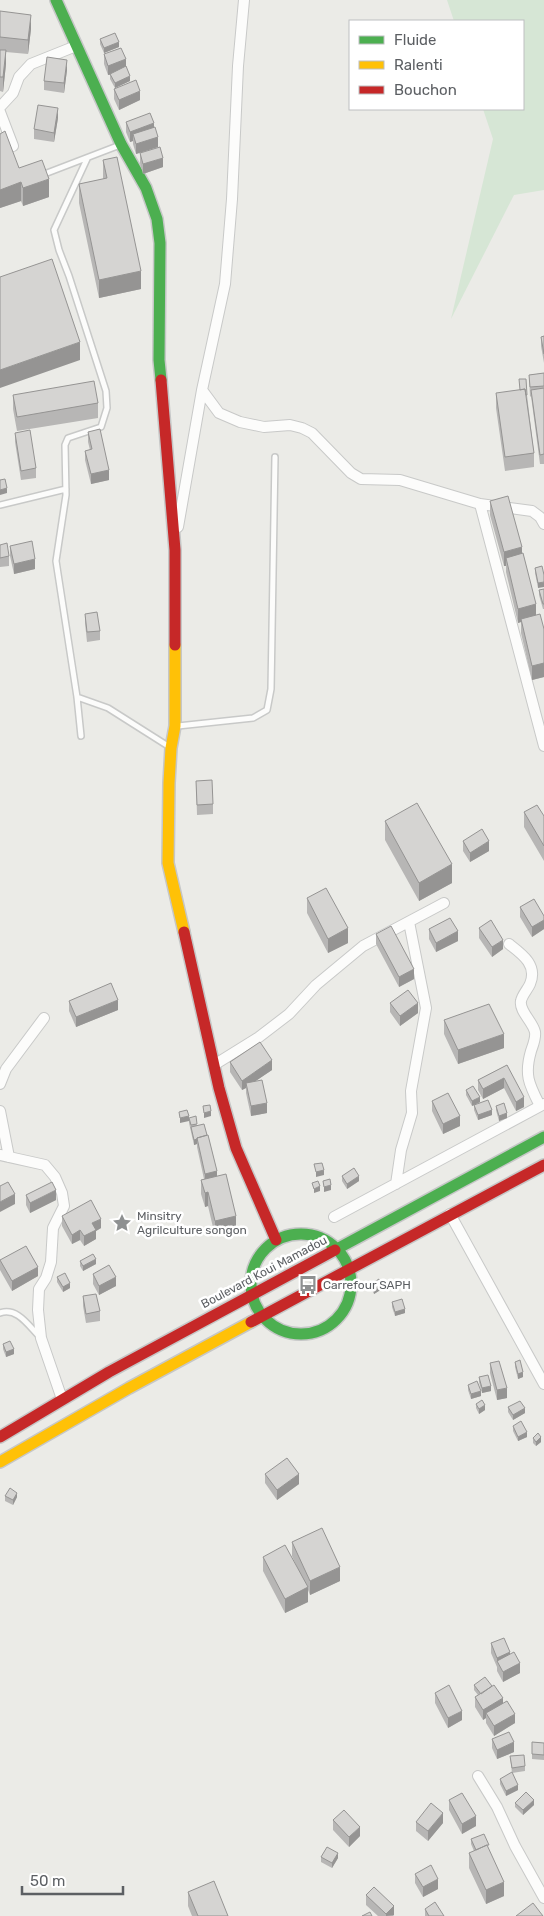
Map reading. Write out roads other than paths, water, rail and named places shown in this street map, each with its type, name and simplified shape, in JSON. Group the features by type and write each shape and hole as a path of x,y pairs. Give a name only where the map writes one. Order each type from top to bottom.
{"main road":[{"path":"56,0 121,144 146,188 157,218 160,243 160,360 174,550 175,726 171,748 169,783 168,863 214,1065 236,1148 276,1240"},
{"name":"Boulevard Koui Mamadou","path":"0,1437 62,1399 251,1294 544,1138"},
{"path":"0,1462 67,1422 261,1316 544,1165"},
{"path":"292,1234 308,1234 324,1239 337,1248 345,1258 350,1270 352,1287 348,1304 338,1318 325,1329 308,1334 291,1334 275,1328 261,1316 251,1294 250,1279 254,1263 263,1250 276,1240 292,1234"}],"street":[{"path":"174,550 202,390 225,284 232,199 238,66 244,0"},
{"path":"0,107 12,93 19,77 31,64 76,46"},
{"path":"0,112 13,146"},
{"path":"202,390 220,413 240,422 264,427 290,425 302,428 312,434 351,472 361,479 400,480 480,504 532,511 540,517 544,524"},
{"path":"480,504 544,746"},
{"path":"214,1065 289,1014 316,985 363,946 444,903"},
{"path":"396,1184 401,1150 412,1113 411,1091 426,1008 409,922"},
{"path":"334,1217 542,1105 528,1080 527,1064 535,1038 535,1031 521,1005 521,1000 530,984 531,965 524,954 508,944"},
{"path":"0,1084 6,1068 44,1018"},
{"path":"0,1111 5,1156 45,1166 55,1177 62,1193 64,1206 53,1228 51,1262 46,1278 39,1289 38,1310 41,1338 62,1399"},
{"path":"450,1214 544,1384"},
{"path":"478,1776 498,1807 515,1846 544,1898"}],"lane":[{"path":"47,173 87,159 121,144"},
{"path":"81,736 78,697 56,561 66,489 65,445 68,438 101,427 107,408 106,391 54,230 87,159"},
{"path":"175,726 253,718 267,710 272,689 275,457"},
{"path":"0,505 66,489"},
{"path":"78,697 108,708 171,748"},
{"path":"0,1313 6,1311 15,1312 41,1338"}],"place":[{"name":"Minsitry Agrilculture songon","path":"122,1223"},
{"name":"Carrefour SAPH","path":"308,1285"}]}
